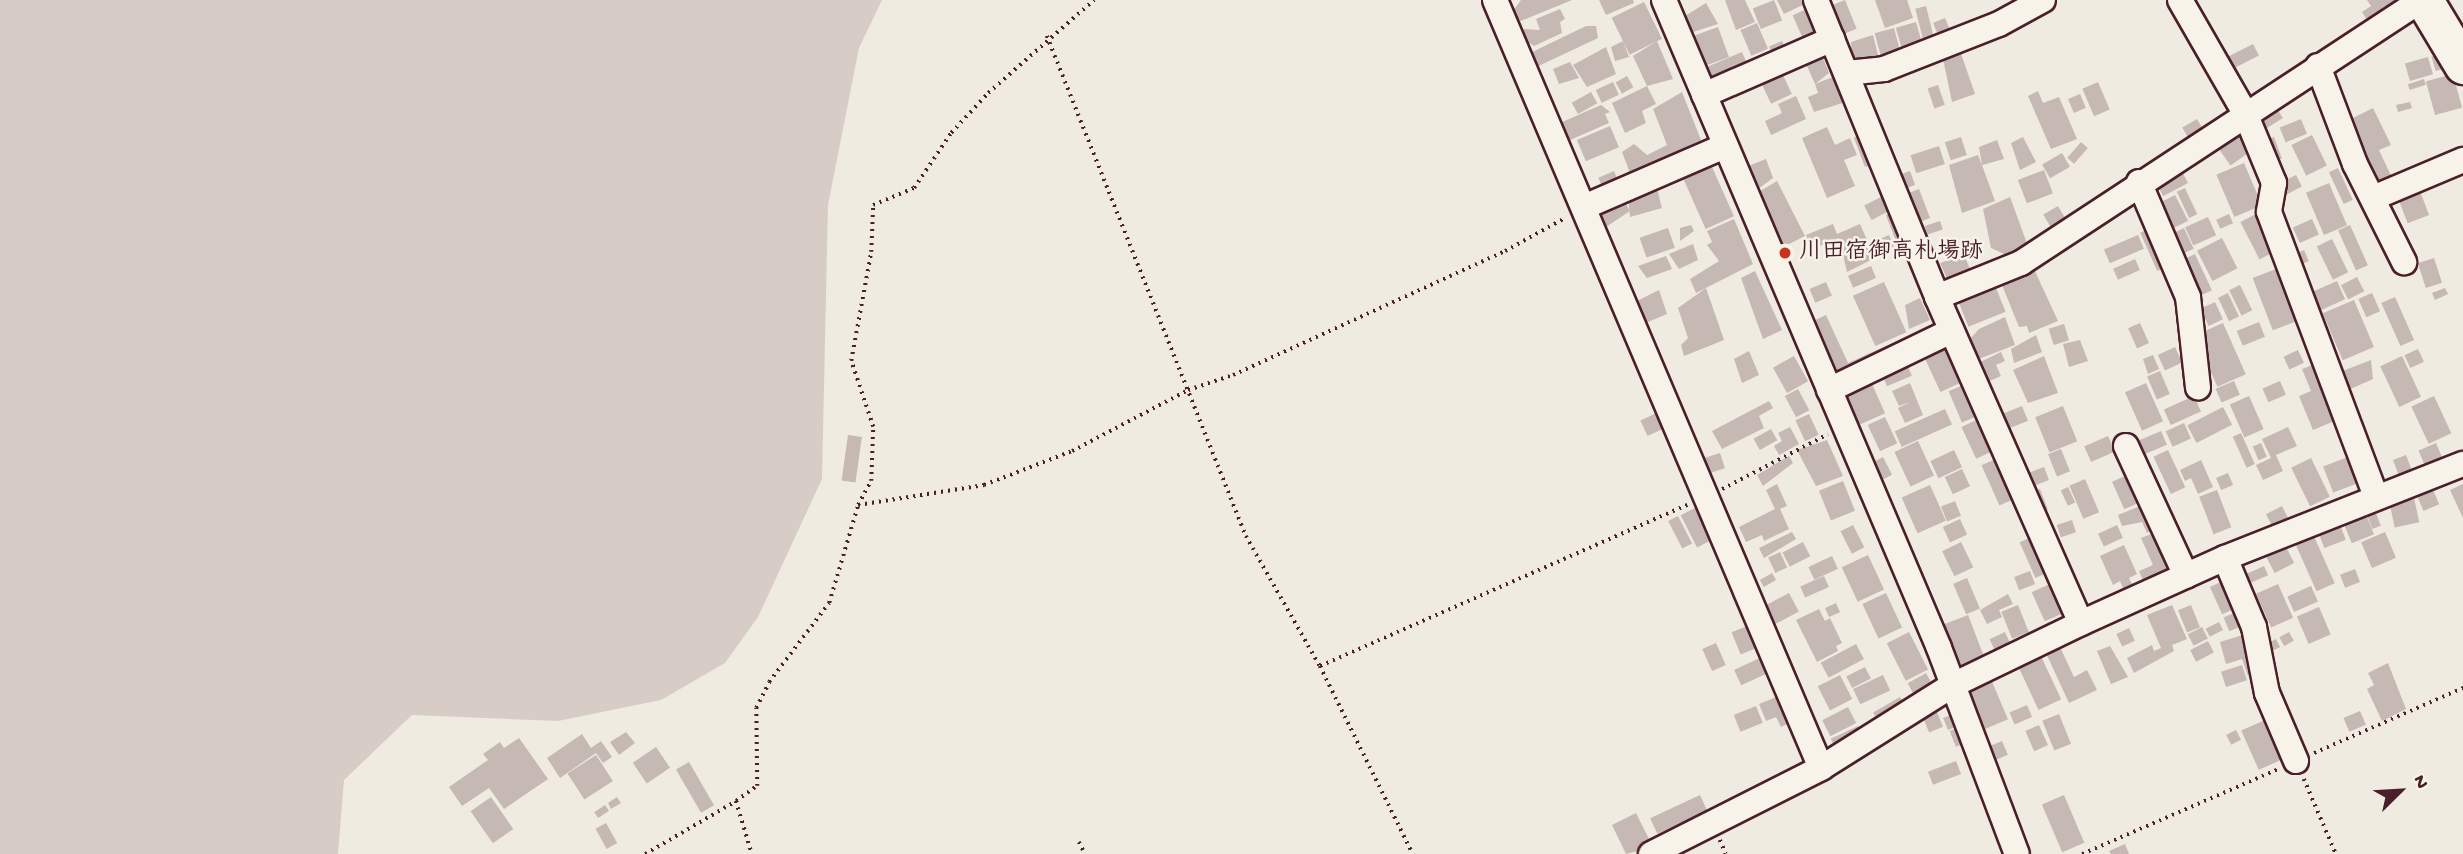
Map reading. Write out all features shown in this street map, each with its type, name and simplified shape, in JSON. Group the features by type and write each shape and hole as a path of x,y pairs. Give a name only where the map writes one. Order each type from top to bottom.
{"highway":[{"path":"2423,0 2463,65"}],"street":[{"path":"1495,0 1821,768"},
{"path":"1664,0 1953,685 2017,854"},
{"path":"1816,0 1951,331 2081,623"},
{"path":"1847,73 1884,69 1999,24 2043,0"},
{"path":"2180,0 2245,113 2274,183 2269,212 2376,496"},
{"path":"1937,297 2021,263 2139,182 2423,0"},
{"path":"1704,95 1832,38"},
{"path":"2318,66 2355,164 2404,262"},
{"path":"1584,207 1725,146"},
{"path":"2373,198 2463,160"},
{"path":"2139,182 2188,297 2198,387"},
{"path":"1829,390 1951,331"},
{"path":"2126,446 2186,576"},
{"path":"1651,854 1821,768 1953,685 2081,623 2225,558 2376,496 2463,464"},
{"path":"2225,558 2254,627 2267,693 2296,761"}],"path":[{"path":"645,854 757,786 756,708 769,682 829,603 858,505 871,481 873,427 851,360 871,252 873,205 914,188 951,133 1047,36 1094,0"},
{"path":"1047,36 1246,536 1320,666 1413,854"},
{"path":"858,505 985,485 1072,451 1188,390 1233,375 1505,251 1584,207"},
{"path":"1320,666 1706,497 1845,426"},
{"path":"2082,854 2463,688"},
{"path":"2296,761 2336,854"},
{"path":"736,801 752,854"},
{"path":"1079,842 1085,854"}],"shaded area":[{"path":"0,0 882,0 859,48 828,205 822,479 758,617 725,663 661,700 558,721 412,715 344,780 338,854 0,854"}],"building":[{"path":"1521,0 1572,0 1511,25 1510,15"},
{"path":"1599,0 1633,0 1634,3 1606,15"},
{"path":"1725,0 1745,0 1755,22 1736,30"},
{"path":"1774,0 1782,20 1761,29 1753,9"},
{"path":"1777,0 1813,0 1784,14"},
{"path":"1845,0 1857,29 1836,37 1825,8"},
{"path":"1875,0 1907,0 1913,18 1885,28"},
{"path":"2367,0 2400,0 2403,5 2391,13 2387,6 2382,8 2385,13 2369,23 2362,12 2371,6"},
{"path":"1644,2 1662,39 1630,55 1612,18"},
{"path":"1706,3 1718,24 1690,33 1685,16"},
{"path":"1926,6 1935,41 1924,44 1915,9"},
{"path":"1809,8 1820,33 1804,40 1793,15"},
{"path":"1560,9 1565,19 1560,22 1562,33 1534,46 1523,39 1524,29 1540,30 1536,19"},
{"path":"1945,18 1951,32 1939,37 1933,23"},
{"path":"1916,22 1923,46 1903,52 1896,28"},
{"path":"1757,23 1768,49 1751,56 1740,30"},
{"path":"1586,26 1596,26 1598,38 1530,70 1526,55"},
{"path":"1718,27 1729,57 1703,67 1692,37"},
{"path":"1894,28 1900,51 1881,56 1875,33"},
{"path":"1873,35 1879,59 1853,66 1851,42"},
{"path":"1623,41 1629,57 1615,61 1611,47"},
{"path":"1657,41 1673,79 1647,86 1633,56"},
{"path":"1782,41 1788,55 1775,60 1769,46"},
{"path":"2253,44 2259,56 2230,70 2224,59"},
{"path":"1606,47 1616,74 1587,87 1573,65"},
{"path":"1959,48 1975,94 1952,102 1942,54"},
{"path":"1742,52 1750,71 1712,87 1704,68"},
{"path":"2444,53 2448,67 2436,71 2432,57"},
{"path":"2428,57 2433,74 2410,81 2405,64"},
{"path":"1823,58 1829,73 1815,84 1807,66"},
{"path":"1570,62 1579,78 1559,84 1553,69"},
{"path":"2453,74 2462,108 2435,115 2426,81"},
{"path":"1783,75 1792,94 1771,104 1762,85"},
{"path":"1838,75 1849,101 1814,112 1808,97 1818,93 1815,84"},
{"path":"1627,76 1633,87 1622,94 1616,82"},
{"path":"2424,79 2426,85 2410,90 2408,84"},
{"path":"1613,82 1619,95 1602,103 1596,90"},
{"path":"2098,82 2110,110 2094,116 2082,89"},
{"path":"1938,85 1945,105 1934,108 1928,89"},
{"path":"1647,86 1656,104 1642,111 1646,123 1625,133 1612,103"},
{"path":"2038,91 2043,103 2059,97 2077,139 2051,149 2028,96"},
{"path":"1591,92 1597,103 1578,114 1572,103"},
{"path":"1682,92 1701,140 1671,155 1678,163 1633,181 1622,152 1634,144 1647,155 1667,145 1653,109"},
{"path":"2080,94 2086,108 2074,113 2068,99"},
{"path":"1796,96 1806,119 1771,135 1765,121 1782,113 1778,104"},
{"path":"2410,102 2412,108 2398,112 2396,105"},
{"path":"1601,105 1610,112 1605,114 1609,123 1561,144 1553,126"},
{"path":"2276,107 2283,118 2263,130 2256,119"},
{"path":"2373,108 2391,145 2379,150 2394,182 2376,191 2351,137 2358,134 2351,119"},
{"path":"2197,119 2204,131 2189,140 2182,128"},
{"path":"2301,119 2307,134 2286,142 2280,128"},
{"path":"1610,126 1619,147 1586,161 1577,140"},
{"path":"1827,127 1835,145 1850,138 1857,155 1844,160 1855,186 1827,198 1802,138"},
{"path":"1863,130 1875,164 1865,167 1854,138"},
{"path":"2243,131 2255,148 2230,165 2218,148"},
{"path":"2312,135 2327,166 2306,176 2291,145"},
{"path":"1961,137 1967,155 1951,160 1945,142"},
{"path":"2023,137 2036,162 2020,170 2011,143"},
{"path":"2274,137 2282,159 2271,163 2263,141"},
{"path":"1997,140 2004,159 1982,165 1979,147"},
{"path":"2081,142 2088,148 2074,164 2067,158"},
{"path":"1939,146 1945,164 1916,173 1910,155"},
{"path":"2062,153 2070,167 2050,178 2042,164"},
{"path":"1978,155 1995,201 1962,213 1949,165"},
{"path":"1766,159 1773,178 1758,189 1748,166"},
{"path":"2244,163 2262,205 2234,217 2216,175"},
{"path":"1712,167 1734,216 1706,229 1684,180"},
{"path":"2180,168 2188,183 2163,196 2155,181"},
{"path":"2338,168 2353,200 2344,204 2329,172"},
{"path":"2044,170 2053,193 2027,203 2018,180"},
{"path":"1614,171 1620,185 1604,191 1598,178"},
{"path":"1910,171 1915,185 1902,190 1897,176"},
{"path":"2296,175 2302,187 2285,195 2279,184"},
{"path":"1777,181 1805,236 1781,248 1757,193"},
{"path":"2329,183 2347,225 2324,235 2306,193"},
{"path":"1656,185 1662,208 1630,217 1628,195"},
{"path":"2418,186 2429,215 2408,223 2397,194"},
{"path":"2185,188 2197,214 2189,218 2177,192"},
{"path":"1919,189 1930,218 1915,224 1904,195"},
{"path":"1891,192 1898,206 1872,220 1864,206"},
{"path":"2175,195 2188,221 2169,230 2156,205"},
{"path":"1622,197 1630,211 1600,231 1592,213"},
{"path":"2010,197 2029,249 2006,255 1991,248 1983,209"},
{"path":"2058,206 2068,223 2053,232 2043,214"},
{"path":"1899,210 1910,239 1897,244 1886,215"},
{"path":"2260,212 2279,249 2259,259 2240,222"},
{"path":"2229,214 2233,223 2220,229 2216,220"},
{"path":"2208,217 2216,235 2193,245 2185,227"},
{"path":"1734,219 1753,264 1696,293 1690,279 1719,261 1707,245 1712,242 1707,231"},
{"path":"2312,219 2319,235 2300,243 2293,228"},
{"path":"1940,221 1943,230 1928,235 1925,226"},
{"path":"1833,224 1837,234 1860,224 1875,258 1847,272 1839,238 1812,249 1806,235"},
{"path":"1691,225 1694,231 1680,241 1680,228"},
{"path":"2350,225 2368,265 2356,270 2338,230"},
{"path":"2153,227 2170,265 2157,271 2140,233"},
{"path":"1668,228 1675,248 1646,258 1640,238"},
{"path":"2184,228 2194,249 2176,257 2166,236"},
{"path":"1889,235 1895,249 1877,256 1872,242"},
{"path":"2138,235 2144,249 2110,263 2104,249"},
{"path":"2222,238 2237,268 2212,281 2197,251"},
{"path":"2332,239 2348,272 2333,280 2317,246"},
{"path":"1693,244 1698,260 1679,269 1669,254"},
{"path":"2304,250 2309,261 2303,263 2299,252"},
{"path":"1963,253 1973,275 1950,285 1940,263"},
{"path":"2195,254 2212,290 2196,297 2180,261"},
{"path":"1666,256 1672,269 1647,278 1638,266"},
{"path":"2434,258 2442,283 2426,288 2418,263"},
{"path":"2135,259 2140,270 2118,280 2113,269"},
{"path":"1871,266 1876,278 1853,288 1848,276"},
{"path":"2033,267 2058,321 2029,333 2027,326 2019,327 2002,285"},
{"path":"2276,269 2296,321 2273,330 2253,278"},
{"path":"1755,271 1782,330 1763,339 1741,278"},
{"path":"2357,277 2364,291 2348,299 2341,285"},
{"path":"2337,281 2345,299 2317,312 2309,294"},
{"path":"1826,282 1832,296 1815,303 1809,289"},
{"path":"1884,282 1906,332 1875,346 1853,296"},
{"path":"1994,283 2006,312 1969,327 1957,298"},
{"path":"2240,285 2252,310 2241,315 2229,290"},
{"path":"1706,288 1724,340 1684,356 1681,345 1688,338 1678,308"},
{"path":"2445,288 2448,294 2435,300 2432,293"},
{"path":"1659,290 1667,314 1643,324 1631,304"},
{"path":"2228,293 2239,317 2229,321 2218,298"},
{"path":"2372,293 2380,311 2366,317 2358,299"},
{"path":"2395,297 2414,340 2400,346 2381,303"},
{"path":"1920,298 1930,320 1909,329 1905,305"},
{"path":"2354,300 2374,347 2343,360 2323,313"},
{"path":"2215,302 2223,319 2209,326 2200,309"},
{"path":"1826,315 1848,363 1906,337 1911,348 1836,382 1809,323"},
{"path":"2005,317 2015,345 1976,360 1969,340 1979,329"},
{"path":"2259,322 2265,337 2243,346 2237,331"},
{"path":"2140,323 2149,343 2137,348 2128,328"},
{"path":"2223,323 2246,374 2217,387 2195,336"},
{"path":"2064,324 2069,340 2054,345 2049,329"},
{"path":"2036,335 2042,352 2014,363 2011,349"},
{"path":"1950,339 1969,379 1940,392 1922,352"},
{"path":"2080,340 2088,361 2069,367 2063,344"},
{"path":"2175,347 2182,362 2165,370 2158,355"},
{"path":"2418,349 2424,362 2410,368 2404,355"},
{"path":"2298,350 2304,363 2289,369 2283,357"},
{"path":"1749,351 1759,375 1742,383 1734,359"},
{"path":"2001,352 2005,361 1996,365 2001,376 1985,383 1976,364"},
{"path":"2153,355 2159,369 2148,374 2143,359"},
{"path":"1794,356 1808,381 1787,393 1773,368"},
{"path":"2044,356 2058,393 2028,403 2013,370"},
{"path":"2402,356 2421,397 2399,407 2380,366"},
{"path":"2371,360 2373,379 2348,390 2340,372"},
{"path":"1906,362 1912,376 1887,386 1881,373"},
{"path":"2315,364 2337,420 2313,430 2299,396 2311,391 2302,369"},
{"path":"2160,371 2170,394 2157,399 2147,376"},
{"path":"1868,375 1885,413 1855,427 1838,388"},
{"path":"2234,381 2240,395 2221,403 2216,389"},
{"path":"2280,381 2286,395 2268,402 2263,388"},
{"path":"1910,383 1923,415 1905,423 1898,408 1910,402 1899,406 1892,391"},
{"path":"1968,383 1981,414 1962,423 1949,391"},
{"path":"2146,383 2163,421 2142,431 2125,392"},
{"path":"1798,389 1809,410 1796,417 1785,396"},
{"path":"2194,396 2201,412 2171,425 2164,409"},
{"path":"2249,396 2264,429 2244,437 2230,405"},
{"path":"2434,396 2451,433 2429,444 2411,407"},
{"path":"1769,401 1773,408 1759,416 1764,428 1722,449 1712,431"},
{"path":"2022,406 2028,421 2008,429 2002,414"},
{"path":"2063,406 2077,441 2049,452 2035,417"},
{"path":"2223,407 2232,425 2196,443 2187,425"},
{"path":"1945,409 1952,425 1902,447 1895,431"},
{"path":"1663,410 1670,425 1648,436 1640,421"},
{"path":"1809,414 1819,435 1805,441 1795,420"},
{"path":"1985,416 2000,448 1976,459 1961,427"},
{"path":"1885,417 1897,443 1880,451 1868,425"},
{"path":"2184,423 2191,439 2173,447 2166,431"},
{"path":"1790,427 1799,444 1779,455 1774,446 1782,441 1778,433"},
{"path":"2288,427 2297,446 2276,455 2283,471 2263,480 2256,465 2271,458 2262,439"},
{"path":"1771,429 1777,440 1760,450 1754,439"},
{"path":"2161,431 2167,445 2144,455 2138,441"},
{"path":"2241,433 2255,464 2247,468 2233,437"},
{"path":"848,435 862,437 855,483 842,481"},
{"path":"2108,436 2115,452 2091,462 2084,447"},
{"path":"1827,440 1843,476 1816,486 1797,450"},
{"path":"1918,441 1934,475 1910,486 1894,452"},
{"path":"2261,443 2267,457 2259,460 2253,447"},
{"path":"2436,443 2446,466 2428,473 2419,450"},
{"path":"2061,449 2070,471 2057,476 2048,454"},
{"path":"1954,450 1962,467 1938,478 1930,461"},
{"path":"2168,450 2185,487 2171,494 2153,457"},
{"path":"1720,453 1725,468 1707,474 1702,459"},
{"path":"2353,455 2363,481 2333,493 2323,466"},
{"path":"2406,455 2412,471 2399,476 2393,460"},
{"path":"1789,456 1793,463 1763,486 1757,475"},
{"path":"1883,457 1892,475 1876,483 1867,465"},
{"path":"1998,458 2016,498 1999,506 1982,465"},
{"path":"2311,458 2330,497 2310,506 2291,468"},
{"path":"2201,460 2213,487 2198,494 2191,478 2185,481 2180,470"},
{"path":"2044,467 2049,480 2028,488 2023,475"},
{"path":"1962,469 1970,486 1953,494 1945,477"},
{"path":"2134,472 2146,499 2124,509 2112,482"},
{"path":"2228,473 2233,485 2221,490 2216,478"},
{"path":"2085,479 2099,512 2083,519 2069,486"},
{"path":"1843,481 1855,511 1831,520 1819,491"},
{"path":"1777,484 1787,506 1780,509 1789,529 1764,541 1762,535 1746,542 1739,527 1775,509 1766,490"},
{"path":"2463,484 2463,518 2450,490"},
{"path":"1930,485 1946,521 1918,533 1902,498"},
{"path":"2431,485 2439,504 2424,511 2415,492"},
{"path":"2068,487 2075,502 2068,506 2061,490"},
{"path":"2040,489 2048,510 2039,513 2031,493"},
{"path":"2217,490 2231,527 2214,534 2199,497"},
{"path":"2413,493 2419,522 2395,528 2389,498"},
{"path":"1955,501 1961,516 1947,521 1941,507"},
{"path":"2150,502 2159,527 2147,533 2142,522 2122,526 2118,515"},
{"path":"1703,504 1719,536 1697,547 1681,515"},
{"path":"2282,506 2290,522 2274,530 2266,514"},
{"path":"2374,508 2381,526 2372,529 2366,511"},
{"path":"2365,512 2374,534 2352,543 2343,521"},
{"path":"1678,516 1692,544 1682,549 1668,521"},
{"path":"1960,519 1967,534 1950,542 1943,527"},
{"path":"2072,520 2076,532 2061,537 2057,525"},
{"path":"2339,522 2346,540 2324,548 2318,530"},
{"path":"1853,525 1864,547 1852,554 1841,531"},
{"path":"2117,525 2123,538 2104,547 2098,534"},
{"path":"2159,531 2176,569 2146,588 2139,571 2153,565 2141,538"},
{"path":"1792,532 1796,539 1764,558 1759,548"},
{"path":"2312,532 2335,583 2317,591 2294,540"},
{"path":"2385,532 2396,558 2372,568 2361,542"},
{"path":"2036,535 2052,571 2035,578 2020,542"},
{"path":"1803,542 1810,556 1790,567 1783,552"},
{"path":"1961,542 1973,567 1954,576 1942,551"},
{"path":"2124,545 2137,574 2129,578 2132,584 2123,588 2120,581 2113,585 2100,556"},
{"path":"2286,547 2294,563 2275,573 2266,557"},
{"path":"1780,552 1787,567 1775,573 1768,557"},
{"path":"1868,555 1884,589 1858,602 1842,567"},
{"path":"1832,556 1838,569 1814,580 1808,567"},
{"path":"2264,566 2268,575 2250,583 2246,574"},
{"path":"2355,569 2360,582 2345,588 2340,575"},
{"path":"2030,571 2035,584 2019,590 2014,577"},
{"path":"1772,573 1776,580 1764,587 1760,580"},
{"path":"1824,576 1829,587 1805,598 1800,587"},
{"path":"1967,578 1980,608 1966,614 1953,584"},
{"path":"2230,578 2242,605 2222,614 2210,587"},
{"path":"2050,584 2063,613 2045,621 2032,592"},
{"path":"2278,584 2293,618 2271,628 2256,594"},
{"path":"2311,586 2318,602 2294,612 2287,597"},
{"path":"1789,593 1799,612 1771,626 1762,608"},
{"path":"1886,593 1902,627 1878,638 1862,604"},
{"path":"2008,594 2013,604 1999,610 2002,617 1987,624 1980,610"},
{"path":"1836,603 1840,612 1829,617 1825,608"},
{"path":"2018,605 2029,632 2012,639 2001,612"},
{"path":"2172,605 2187,639 2172,645 2174,651 2134,673 2127,658 2152,645 2154,651 2161,648 2147,615"},
{"path":"2191,605 2200,627 2187,632 2178,610"},
{"path":"2319,607 2331,635 2309,644 2297,616"},
{"path":"1819,609 1825,621 1830,618 1842,643 1836,646 1838,651 1817,662 1796,620"},
{"path":"2241,610 2247,624 2229,631 2224,617"},
{"path":"1968,615 1986,661 1960,670 1943,625"},
{"path":"2219,622 2223,630 2210,637 2206,629"},
{"path":"1752,624 1761,646 1741,654 1732,632"},
{"path":"2202,627 2208,639 2194,646 2188,634"},
{"path":"2129,628 2135,641 2122,647 2116,634"},
{"path":"1909,632 1928,669 1906,681 1887,643"},
{"path":"2005,632 2012,647 1997,655 1990,639"},
{"path":"2289,632 2294,641 2284,646 2279,637"},
{"path":"2246,634 2259,673 2248,676 2242,659 2226,664 2220,642"},
{"path":"2276,639 2280,647 2271,652 2267,644"},
{"path":"2208,641 2214,653 2196,662 2190,650"},
{"path":"1716,643 1726,665 1712,671 1702,649"},
{"path":"1856,644 1864,659 1829,678 1821,663"},
{"path":"2059,645 2074,677 2087,670 2097,690 2069,703 2045,651"},
{"path":"2110,646 2128,677 2111,684 2097,651"},
{"path":"2040,654 2061,699 2038,710 2017,665"},
{"path":"1764,656 1771,671 1741,685 1734,670"},
{"path":"2388,663 2406,709 2382,721 2367,689 2374,685 2368,673"},
{"path":"2242,665 2247,680 2226,687 2221,672"},
{"path":"1865,667 1871,679 1852,688 1846,677"},
{"path":"1926,673 1936,691 1918,702 1908,683"},
{"path":"1840,675 1852,699 1830,710 1818,686"},
{"path":"1883,675 1890,690 1860,704 1853,689"},
{"path":"1990,677 2008,719 1985,729 1967,687"},
{"path":"1784,694 1794,721 1781,727 1776,717 1766,721 1759,704"},
{"path":"1900,697 1908,711 1881,726 1873,712"},
{"path":"2027,705 2032,717 2015,724 2010,712"},
{"path":"1756,706 1763,723 1740,732 1734,715"},
{"path":"1848,707 1856,723 1830,736 1822,720"},
{"path":"2360,711 2366,725 2349,732 2343,718"},
{"path":"1937,712 1943,727 1929,732 1923,718"},
{"path":"1955,713 1960,725 1948,730 1943,718"},
{"path":"2059,714 2071,744 2054,750 2042,721"},
{"path":"2265,720 2282,759 2259,770 2241,731"},
{"path":"2039,725 2048,745 2034,751 2025,731"},
{"path":"1858,726 1864,739 1837,751 1831,739"},
{"path":"1960,727 1966,743 1956,747 1950,731"},
{"path":"2236,730 2241,740 2231,745 2226,735"},
{"path":"626,732 635,743 619,755 610,742"},
{"path":"582,734 591,748 601,741 612,757 603,763 596,753 560,778 547,758"},
{"path":"519,738 548,779 504,809 489,788 462,806 449,787 488,760 483,754 500,742 504,748"},
{"path":"2002,741 2008,755 1994,761 1988,747"},
{"path":"656,747 670,768 647,783 633,763"},
{"path":"596,755 613,781 584,800 567,774"},
{"path":"1956,761 1961,774 1933,785 1928,772"},
{"path":"689,762 714,805 701,813 676,770"},
{"path":"1700,795 1707,810 1657,834 1650,818"},
{"path":"2064,795 2084,843 2062,852 2042,804"},
{"path":"491,797 513,829 493,843 471,811"},
{"path":"617,797 621,803 611,809 608,803"},
{"path":"605,805 609,811 598,818 594,812"},
{"path":"1636,813 1653,847 1626,854 1612,825"},
{"path":"606,823 617,843 607,849 596,829"},
{"path":"2125,844 2129,854 2111,854 2109,851"}],"place":[{"name":"川田宿御高札場跡","path":"1785,253"}]}
